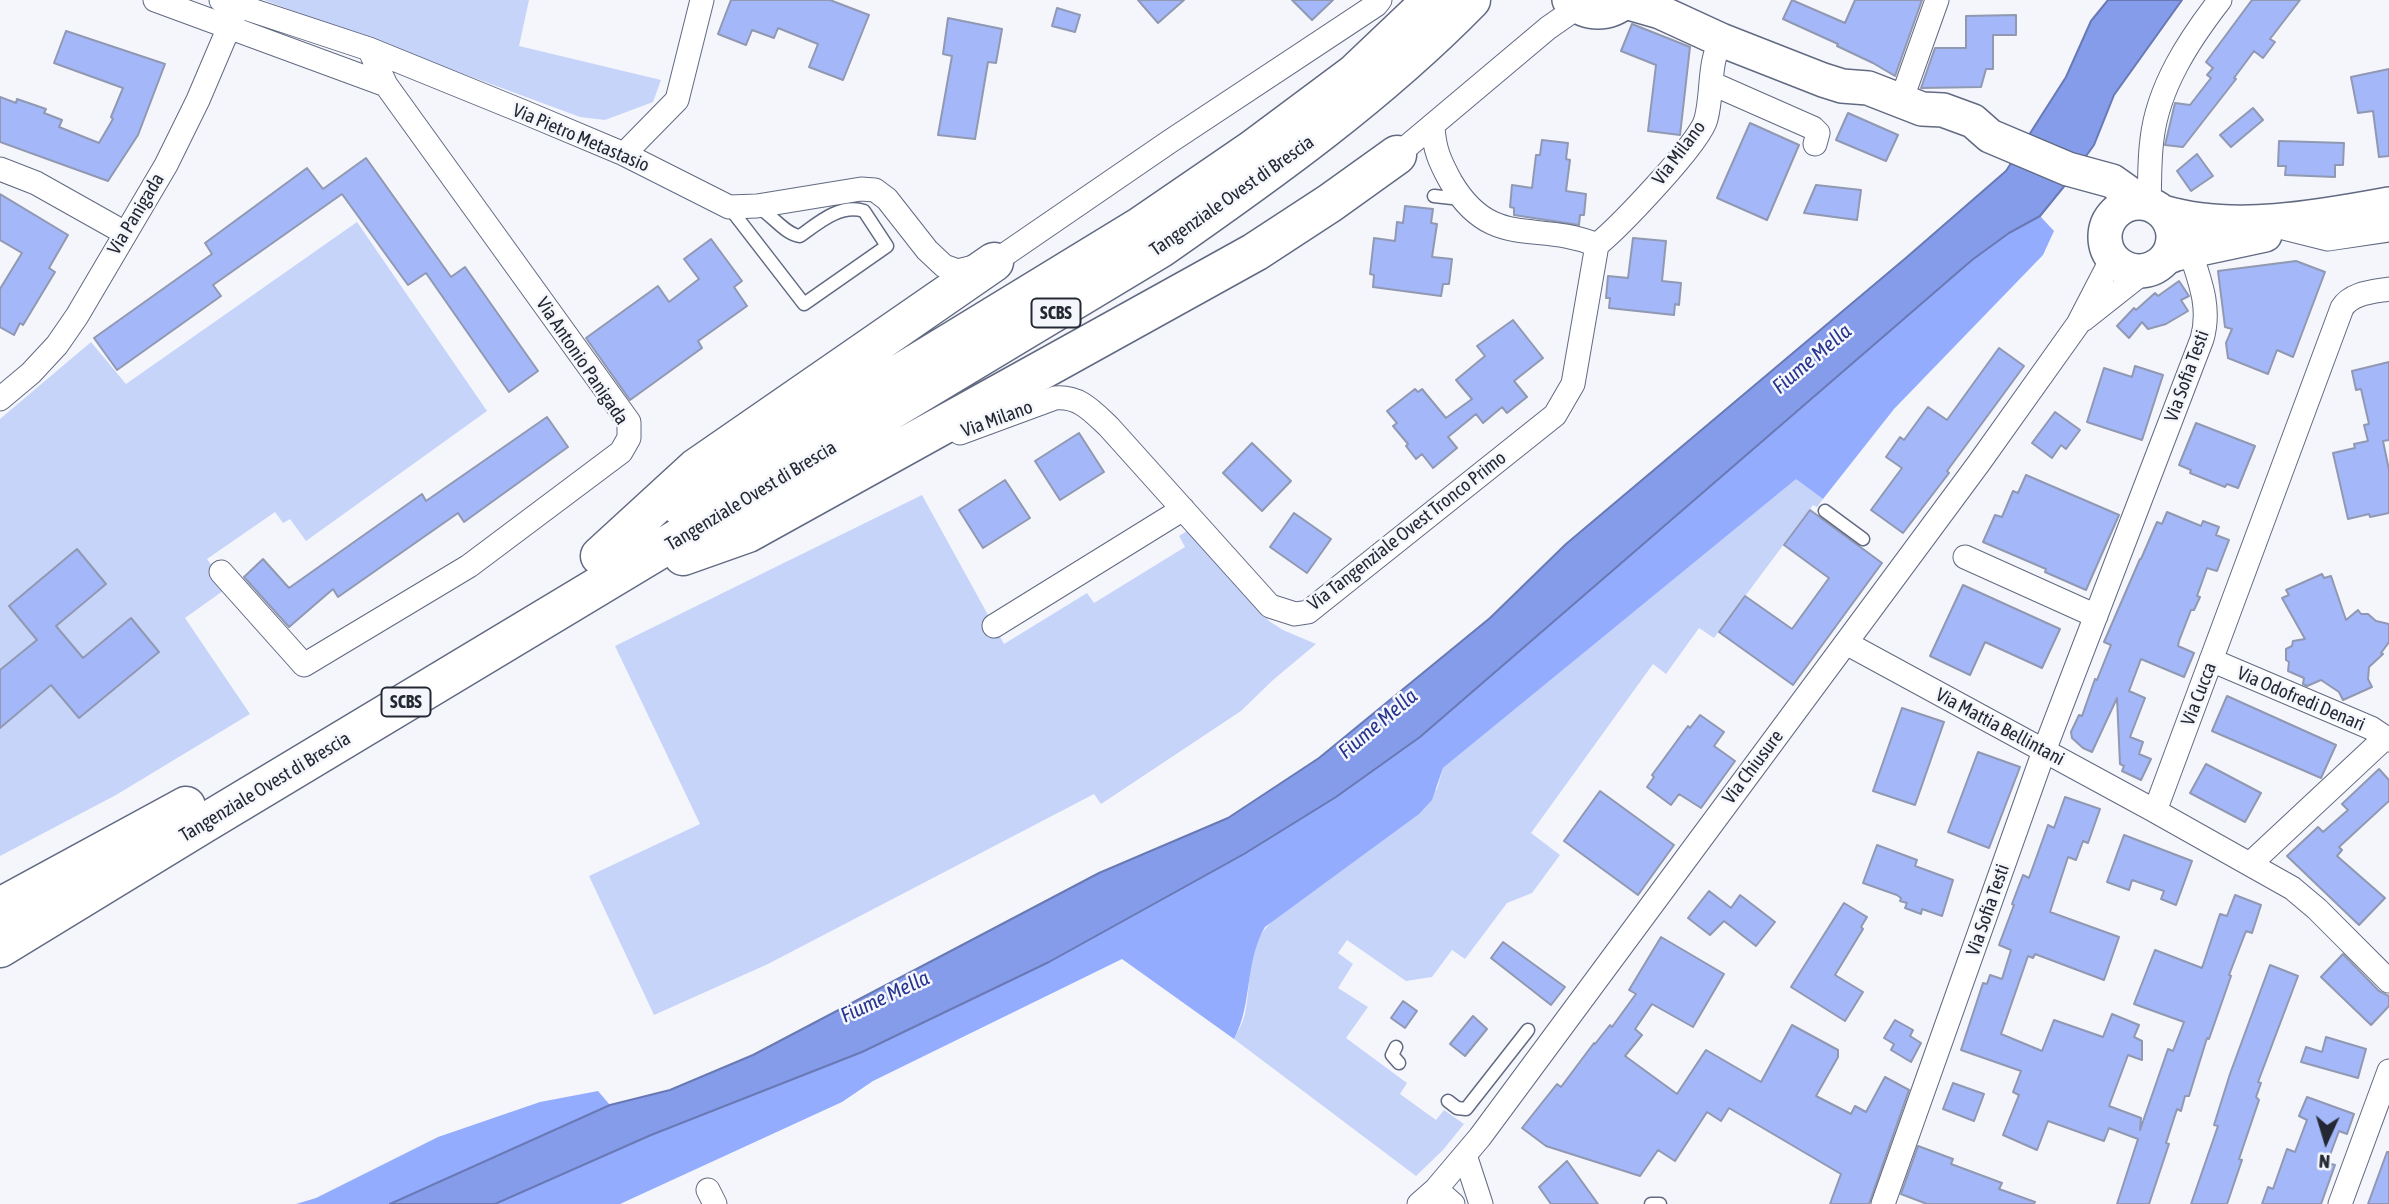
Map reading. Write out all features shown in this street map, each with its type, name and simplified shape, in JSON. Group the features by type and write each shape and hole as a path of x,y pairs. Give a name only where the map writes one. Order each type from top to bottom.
{"highway":[{"name":"Tangenziale Ovest di Brescia","path":"5,937 203,824 1141,226 1252,150 1354,74 1432,0"},
{"name":"Tangenziale Ovest di Brescia","path":"5,937 183,808 1161,248 1272,171 1376,90 1471,0"},
{"path":"604,569 748,533 1255,251 1330,203 1397,155"},
{"path":"604,569 696,468 994,262"},
{"path":"0,890 94,841 183,808"}],"main road":[{"path":"1679,0 1849,70 1868,88"},
{"path":"1574,4 1587,11 1607,12 1626,1 1660,12 1721,40 1823,80 1842,86 1868,88 1912,105 1943,110 1973,121 1990,136 2068,169 2112,181 2169,220 2174,240 2167,260"},
{"path":"2068,169 2089,188 2109,221"},
{"path":"2320,216 2284,229 2135,271 2125,268 2110,254 2106,243 2105,232 2109,221 2123,207 2152,206 2209,221 2249,221 2320,216 2389,204"}],"street":[{"path":"155,0 229,11 369,49"},
{"path":"624,154 677,100 702,0"},
{"path":"729,207 757,206 861,189 875,190 887,199 927,250 944,266 958,271 994,262 1380,0"},
{"path":"1912,105 1937,0"},
{"path":"2152,206 2152,138 2163,93 2169,78 2220,0"},
{"path":"1397,155 1574,4"},
{"path":"229,11 386,85"},
{"name":"Via Panigada","path":"0,399 31,373 57,345 77,316 166,164 198,100 229,11"},
{"name":"Via Milano","path":"1597,246 1614,232 1669,171 1704,126 1713,59 1721,40"},
{"name":"Via Pietro Metastasio","path":"369,49 624,154 729,207"},
{"name":"Via Antonio Panigada","path":"221,572 304,664 469,566 621,452 629,438 629,422 386,85 369,49"},
{"path":"1711,83 1814,128 1818,133 1815,144"},
{"path":"1433,126 1434,147 1447,157 1470,203 1486,222 1502,228 1579,238 1597,246"},
{"path":"1397,155 1447,157"},
{"path":"0,169 36,183 125,233"},
{"path":"2284,229 2328,239 2389,230"},
{"name":"Via Tangenziale Ovest Tronco Primo","path":"1109,427 1270,606 1295,614 1308,611 1555,415 1573,384 1597,246"},
{"name":"Via Chiusure","path":"1436,1199 1465,1155 1979,463 2078,324 2107,268 2110,254"},
{"name":"Via Chiusure","path":"2078,324 2109,302 2129,285 2132,279 2167,260"},
{"name":"Via Sofia Testi","path":"1883,1204 2045,751 2205,331 2206,303 2167,260"},
{"name":"Via Cucca","path":"2155,811 2345,303 2355,296 2389,289"},
{"name":"Via Milano","path":"878,463 1055,398 1069,397 1082,402 1109,427"},
{"path":"994,626 1183,509"},
{"path":"1965,557 2096,617"},
{"name":"Via Mattia Bellintani","path":"1846,643 2155,811"},
{"name":"Via Odofredi Denari","path":"2211,660 2371,728 2387,738"},
{"path":"2251,863 2387,738"},
{"path":"2155,811 2251,863 2304,897 2389,981"},
{"path":"2340,1204 2389,1070"},
{"path":"1465,1155 1481,1204"}],"lane":[{"path":"1434,196 1470,203"},
{"path":"729,207 804,304 887,246 864,211 847,209 836,213 800,236 787,232 780,222 757,206"},
{"path":"1825,511 1863,539"},
{"path":"1448,1101 1460,1110 1465,1109 1528,1030"},
{"path":"1396,1047 1392,1055 1399,1063"},
{"path":"1651,1204 1660,1204"}],"shaded area":[{"path":"264,0 529,0 519,46 661,80 653,102 605,120 580,117"},
{"path":"2040,216 2054,231 2043,255 1894,409 1823,499 1796,479 1443,768 1432,800 1419,814 1265,927 1254,955 1244,1012 1234,1039 1122,959 873,1081 842,1102 620,1204 495,1204 651,1135 862,1052 1049,962 1244,854 1336,797 1420,737 1972,259 2009,233"},
{"path":"357,222 487,411 306,541 290,519 283,523 275,512 207,559 227,588 185,618 250,714 116,795 0,856 0,419 91,342 126,384"},
{"path":"1796,478 1823,499 1817,507 1813,505 1714,638 1699,628 1666,674 1653,664 1531,833 1560,855 1532,893 1507,903 1465,959 1452,950 1432,977 1406,981 1347,940 1338,953 1353,964 1338,988 1368,1007 1346,1038 1407,1083 1400,1094 1436,1120 1444,1110 1464,1124 1443,1150 1416,1176 1234,1039 1244,1017 1251,963 1258,940 1275,919 1437,789 1443,768"},
{"path":"922,495 1004,644 1087,593 1094,603 1185,547 1179,536 1187,531 1269,621 1316,644 1241,711 1101,804 1094,794 768,964 654,1015 589,876 700,824 615,646"},
{"path":"598,1091 610,1105 390,1204 296,1204 316,1198 438,1137 540,1102"}],"water":[{"name":"Fiume Mella","path":"2108,0 2182,0 2114,95 2094,145 2040,216 2009,233 1972,260 1420,737 1336,797 1244,854 1049,962 862,1052 651,1135 495,1204 390,1204 610,1105 670,1090 753,1055 1099,873 1228,818 1319,758 1490,618 1566,544 2006,171 2066,77 2091,21"}],"building":[{"path":"731,0 830,0 869,15 843,80 809,67 818,44 778,28 774,38 752,30 746,45 718,34"},
{"path":"1138,0 1184,0 1158,23"},
{"path":"1292,0 1333,0 1312,20"},
{"path":"1792,0 1845,23 1855,0 1922,0 1895,76 1837,46 1838,44 1783,19"},
{"path":"2252,0 2300,0 2270,39 2275,42 2263,58 2254,51 2234,78 2236,79 2183,147 2165,145 2175,103 2190,105 2211,78 2207,75 2213,68 2206,62"},
{"path":"1057,8 1080,15 1075,32 1052,26"},
{"path":"2016,15 2016,35 1993,35 1993,69 1986,69 1981,87 1921,88 1935,48 1966,48 1966,16"},
{"path":"948,18 1002,29 996,63 988,62 975,139 938,135 952,56 943,54"},
{"path":"1632,24 1690,47 1680,135 1648,131 1656,65 1621,51"},
{"path":"66,31 165,64 138,135 108,181 0,142 0,97 16,103 17,99 46,109 44,113 62,120 59,127 99,143 113,119 111,117 123,88 54,63"},
{"path":"2389,69 2389,156 2379,157 2373,111 2358,113 2351,77"},
{"path":"2253,108 2263,120 2231,147 2220,135"},
{"path":"1848,113 1898,135 1886,161 1836,140"},
{"path":"1750,123 1799,145 1767,220 1717,198"},
{"path":"1542,140 1568,143 1566,159 1570,160 1566,191 1586,194 1584,215 1580,215 1579,225 1514,215 1514,208 1510,207 1512,185 1532,188 1536,155 1540,155"},
{"path":"2279,141 2344,143 2343,165 2335,165 2335,177 2285,175 2286,166 2278,166"},
{"path":"2197,154 2213,176 2191,191 2177,171"},
{"path":"366,158 451,277 465,267 538,371 509,392 426,273 408,285 342,194 213,285 221,296 117,370 94,338 212,254 205,243 307,168 323,189"},
{"path":"1816,185 1861,190 1857,220 1804,213"},
{"path":"0,194 68,235 49,268 55,272 14,335 0,327 0,289 22,253 0,240"},
{"path":"1405,206 1433,209 1431,223 1437,224 1432,257 1452,259 1449,284 1443,284 1441,296 1373,287 1374,275 1370,274 1374,238 1395,241 1397,222 1403,223"},
{"path":"1633,238 1666,241 1662,281 1681,283 1679,305 1675,304 1674,315 1609,308 1610,298 1606,298 1608,276 1628,278"},
{"path":"711,239 742,281 734,287 747,306 698,341 702,348 630,400 586,338 658,286 669,302 699,279 684,259"},
{"path":"2296,261 2325,272 2293,357 2277,350 2268,374 2228,358 2226,343 2232,329 2225,327 2218,271"},
{"path":"2179,281 2189,296 2181,300 2188,311 2166,324 2148,329 2142,322 2129,338 2117,326 2134,308 2136,310 2155,293 2158,296"},
{"path":"1513,320 1543,358 1514,381 1527,397 1507,413 1502,407 1483,423 1476,414 1448,437 1457,448 1433,468 1422,454 1416,459 1393,426 1397,423 1387,411 1415,389 1418,392 1422,389 1446,418 1472,399 1456,380 1485,356 1477,346"},
{"path":"1999,348 2024,366 1903,533 1871,510 1902,468 1886,457 1900,437 1904,440 1928,407 1947,420"},
{"path":"2389,362 2389,440 2383,441 2389,470 2389,513 2348,519 2333,453 2355,448 2354,444 2368,441 2364,425 2369,424 2361,389 2356,390 2352,371"},
{"path":"2135,366 2163,375 2142,440 2087,422 2104,368 2132,377"},
{"path":"2055,412 2080,430 2066,449 2061,445 2052,458 2032,443"},
{"path":"547,417 568,447 464,522 458,513 338,597 333,589 289,627 244,577 263,559 289,588 422,494 426,501"},
{"path":"2196,423 2255,446 2238,488 2227,484 2225,487 2190,473 2191,470 2179,465"},
{"path":"1079,433 1104,472 1060,500 1035,461"},
{"path":"1252,443 1291,481 1262,511 1223,473"},
{"path":"2026,475 2119,515 2086,590 2045,572 2046,569 1983,542 1995,515 2002,517 2013,491 2018,493"},
{"path":"1005,480 1030,518 983,548 959,510"},
{"path":"1810,510 1882,563 1793,685 1719,632 1745,596 1792,629 1829,578 1784,545"},
{"path":"2167,512 2201,526 2203,521 2219,527 2216,535 2229,540 2217,571 2207,568 2197,596 2200,597 2194,610 2191,610 2179,641 2178,646 2194,653 2184,677 2141,659 2129,691 2145,698 2130,737 2143,742 2139,754 2151,759 2141,780 2122,771 2124,766 2120,764 2117,698 2092,752 2072,738 2071,732 2079,715 2082,716 2111,645 2104,642 2140,559 2157,522 2162,524"},
{"path":"1294,513 1331,539 1307,573 1270,547"},
{"path":"77,549 106,584 56,626 83,658 131,618 159,652 79,718 51,685 0,728 0,670 37,640 9,606"},
{"path":"2322,574 2324,578 2331,576 2346,620 2358,610 2376,621 2389,624 2389,642 2381,653 2383,654 2369,667 2368,679 2372,687 2343,700 2339,692 2321,680 2307,686 2303,684 2304,678 2288,671 2289,662 2286,660 2286,649 2292,646 2293,641 2305,639 2282,598 2289,595 2286,590"},
{"path":"1963,585 2060,629 2042,668 1985,642 1970,675 1930,656"},
{"path":"2227,696 2336,745 2321,778 2212,731"},
{"path":"1902,708 1944,722 1915,805 1873,791"},
{"path":"1700,715 1724,732 1714,746 1735,761 1701,808 1679,794 1671,805 1647,787 1654,777 1652,775 1688,726 1690,728"},
{"path":"1978,752 2020,767 1989,848 1948,832"},
{"path":"2206,764 2261,793 2245,822 2190,793"},
{"path":"2379,769 2389,780 2389,801 2339,847 2342,850 2337,856 2385,898 2359,925 2287,856 2318,827 2323,832 2348,810 2342,804"},
{"path":"1600,791 1674,845 1638,895 1564,841"},
{"path":"2065,797 2100,809 2088,843 2083,841 2076,860 2068,857 2050,912 2119,937 2104,980 2035,954 2033,958 2028,956 2001,1034 2042,1051 2054,1020 2103,1037 2112,1014 2139,1025 2134,1037 2142,1041 2142,1060 2128,1055 2109,1106 2141,1118 2140,1130 2168,1049 2173,1051 2184,1022 2134,1004 2155,950 2202,968 2220,914 2227,916 2235,895 2261,905 2252,933 2246,931 2229,975 2231,976 2209,1039 2207,1038 2189,1096 2185,1096 2181,1111 2177,1109 2166,1143 2169,1144 2149,1204 2117,1204 2138,1139 2109,1128 2104,1141 2048,1121 2037,1150 2003,1135 2019,1095 2013,1092 2021,1071 1961,1050 1983,983 1987,984 1990,975 2002,979 2011,950 1999,945 2014,905 2012,904 2023,875 2029,878 2048,825 2054,828"},
{"path":"2124,835 2192,861 2176,905 2161,899 2164,891 2132,880 2129,890 2107,882"},
{"path":"1877,845 1917,860 1915,866 1953,880 1942,916 1922,909 1921,914 1905,908 1907,903 1900,901 1901,898 1897,895 1863,883"},
{"path":"1709,891 1731,908 1740,895 1775,922 1756,946 1724,921 1710,935 1688,918"},
{"path":"1844,903 1867,917 1861,927 1863,929 1835,975 1863,992 1845,1021 1791,987"},
{"path":"1661,937 1724,974 1693,1027 1652,1004 1635,1029 1642,1035 1625,1056 1677,1094 1706,1050 1761,1082 1792,1025 1838,1050 1838,1057 1816,1096 1851,1114 1855,1106 1866,1112 1885,1077 1909,1090 1869,1204 1830,1204 1841,1174 1729,1108 1721,1121 1707,1112 1675,1161 1658,1150 1640,1176 1546,1146 1522,1128 1557,1084 1561,1087 1594,1043 1610,1025 1612,1027 1636,994 1629,990"},
{"path":"1503,942 1565,987 1551,1005 1491,958"},
{"path":"2343,954 2379,991 2389,996 2389,1006 2371,1025 2321,977"},
{"path":"2270,965 2298,976 2258,1082 2261,1083 2256,1097 2259,1100 2239,1159 2242,1160 2227,1204 2191,1204 2218,1126 2214,1125 2230,1074"},
{"path":"1403,1001 1417,1011 1405,1028 1391,1018"},
{"path":"1473,1016 1487,1029 1465,1056 1450,1044"},
{"path":"1895,1020 1913,1030 1910,1036 1921,1043 1911,1062 1891,1050 1894,1044 1884,1038"},
{"path":"2326,1037 2366,1049 2358,1078 2301,1062 2306,1047 2322,1052"},
{"path":"1953,1083 1984,1094 1974,1121 1943,1109"},
{"path":"2307,1097 2354,1114 2347,1134 2339,1131 2327,1163 2335,1165 2321,1204 2262,1204 2268,1187 2273,1189 2287,1149 2295,1152 2307,1120 2299,1116"},
{"path":"1918,1146 1953,1159 1951,1164 2002,1183 1999,1189 2035,1202 1927,1204 1901,1194"},
{"path":"2387,1152 2389,1204 2368,1204"},
{"path":"1567,1161 1598,1204 1551,1204 1539,1187"}]}
